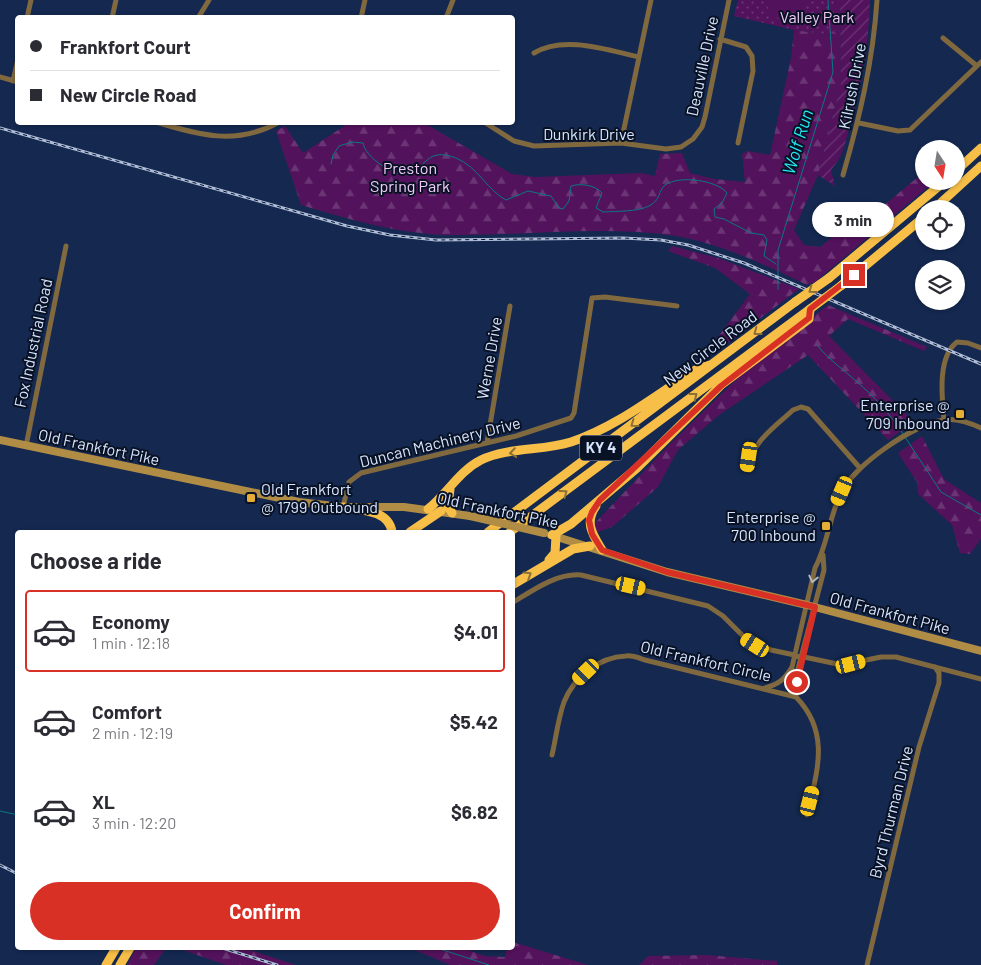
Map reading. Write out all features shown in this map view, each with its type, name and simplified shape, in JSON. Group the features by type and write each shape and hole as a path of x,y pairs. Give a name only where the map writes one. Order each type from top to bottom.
{"highway":[{"path":"965,163 981,148"},
{"path":"944,200 981,166"},
{"name":"New Circle Road","path":"491,530 829,278 933,190"},
{"name":"New Circle Road","path":"513,530 842,286 915,225"},
{"path":"543,565 555,553 551,534 571,524 600,500 721,386 809,318 810,309"},
{"path":"428,509 450,489 463,473 480,461 499,455 581,438 619,418 697,369 715,364"},
{"path":"450,489 448,506 452,513"},
{"path":"600,500 589,520 592,534 602,550"},
{"path":"343,507 382,516 390,525 391,530"},
{"path":"413,530 441,511"},
{"path":"515,583 572,549 590,546"},
{"path":"106,965 115,950"},
{"path":"120,965 129,950"}],"main road":[{"name":"Old Frankfort Pike","path":"0,440 299,502 343,507 428,509 470,516 551,534 667,572 811,606 981,651"}],"street":[{"path":"28,15 31,0"},
{"path":"113,15 116,0"},
{"path":"200,15 209,0"},
{"path":"362,15 365,0"},
{"path":"447,15 454,0"},
{"path":"621,143 651,0"},
{"name":"Deauville Drive","path":"669,149 687,144 702,127 729,0"},
{"name":"Kilrush Drive","path":"843,175 872,63 877,0"},
{"path":"858,123 898,132 910,130 979,64 943,38"},
{"path":"720,39 746,47 754,62 738,144"},
{"path":"534,54 543,48 579,45 639,57"},
{"path":"0,77 15,81"},
{"path":"173,125 208,137 223,138 254,133 271,125"},
{"name":"Dunkirk Drive","path":"488,125 514,142 534,146 621,143 669,149"},
{"name":"Fox Industrial Road","path":"26,446 66,246"},
{"name":"Duncan Machinery Drive","path":"343,507 349,482 361,472 487,443 565,422 571,418 574,413 592,298 606,297 677,306"},
{"name":"Werne Drive","path":"487,443 510,306"},
{"path":"944,420 941,383 951,349 957,342 981,348"},
{"path":"748,469 749,457 758,442 801,406 808,409 860,468"},
{"path":"796,697 798,669 811,606 815,568 823,554 836,502 849,479 860,468 926,424 944,420 960,421 981,428"},
{"path":"515,601 556,579 580,575 708,606 723,616 745,638 755,645 795,656 842,665 881,657 896,657 981,679"},
{"path":"765,688 775,685 784,679 792,667 811,606"},
{"name":"Old Frankfort Circle","path":"552,755 564,703 570,689 586,672 612,658 628,656 796,697"},
{"name":"Old Frankfort Circle","path":"792,667 792,686 796,697 805,708 818,736 820,754 807,815"},
{"name":"Byrd Thurman Drive","path":"867,965 919,747 939,683 939,673 935,667"}],"green space":[{"name":"Valley Park","path":"738,0 836,0 833,35 794,30 734,16"},
{"path":"766,0 807,0 796,11 771,20"},
{"name":"Preston Spring Park","path":"836,0 840,0 841,83 818,175 794,230 804,245 820,247 867,209 883,206 915,179 915,190 924,190 815,282 807,285 727,250 676,236 619,231 477,235 430,234 374,225 301,205 276,131 285,126 303,153 346,125 427,125 512,174 536,177 641,173 655,176 660,154 682,153 690,173 714,179 745,182 742,154 748,151 770,155 791,58 794,30 833,35"},
{"path":"840,0 870,0 866,46 858,91 844,147 839,159 831,170 835,186 818,175 841,83"},
{"path":"672,246 718,258 799,289 720,349 711,346 750,294 715,268 668,251"},
{"path":"828,305 927,347 924,351 848,319 829,336 914,422 888,440 808,355 719,415 678,450 658,487 612,527 595,533 595,523 669,445 749,367"},
{"path":"922,436 944,479 981,503 981,539 970,554 960,553 952,525 918,494 917,482 898,453"},
{"path":"515,943 588,965 450,965 415,950 468,950 485,956 505,957 507,950 515,950"},
{"path":"135,950 165,950 154,965 127,965"},
{"path":"183,950 250,950 296,965 226,965"},
{"path":"707,955 777,961 777,965 639,965 648,956"}],"waterway":[{"name":"Wolf Run","path":"778,289 778,250 833,72 828,0"},
{"path":"331,164 333,155 339,146 352,142 363,143 374,160 388,169 402,174 414,172 432,157 446,155 456,158 471,167 494,191 506,200 528,191 551,196 559,208 563,209 569,201 571,186 592,186 602,193 596,208 603,212 633,210 649,206 656,201 663,187 671,182 679,180 707,182 727,193 722,203 714,209 715,217 724,219 751,233 764,235 767,240 764,256 776,264"},
{"name":"Wolf Run","path":"817,345 876,400 903,434"},
{"name":"Wolf Run","path":"905,437 941,492 981,515"},
{"path":"0,811 15,814"},
{"path":"443,950 489,965"}],"railway":[{"path":"0,128 347,226 390,235 436,240 623,238 661,240 688,245 744,263 981,364"},
{"path":"0,865 15,872"},
{"path":"228,950 277,965"}],"place":[{"name":"Enterprise @ 709 Inbound","path":"960,414"},
{"name":"Old Frankfort @ 1799 Outbound","path":"251,498"},
{"name":"Enterprise @ 700 Inbound","path":"826,526"}],"route":[{"path":"797,682 798,669 815,607 667,572 602,550 590,530 589,520 600,500 637,468 721,386 809,318 810,309 854,275"}]}
